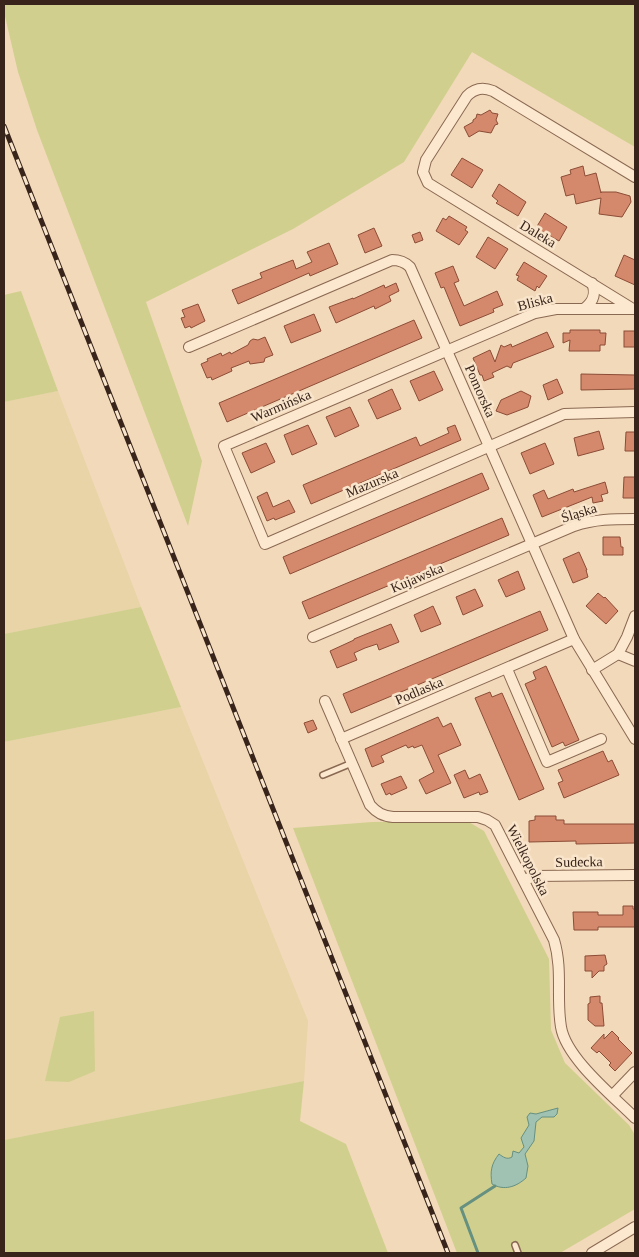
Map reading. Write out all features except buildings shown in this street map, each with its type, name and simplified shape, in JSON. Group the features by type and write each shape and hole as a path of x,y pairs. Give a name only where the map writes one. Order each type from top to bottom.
{"street":[{"name":"Daleka","path":"634,309 428,182 423,172 426,160 467,96 472,91 480,88 493,91 635,177"},
{"name":"Pomorska","path":"189,347 392,260 398,260 410,267 574,639 635,739"},
{"path":"585,308 594,297 592,283"},
{"name":"Bliska","path":"446,350 535,312 585,308 634,309"},
{"name":"Warmińska","path":"265,544 224,446 446,350"},
{"name":"Mazurska","path":"265,544 564,414 635,412"},
{"name":"Śląska","path":"532,544 589,521 607,519 635,520"},
{"name":"Kujawska","path":"313,637 532,544"},
{"path":"592,670 618,654 628,637 635,616"},
{"name":"Podlaska","path":"341,739 574,639"},
{"path":"618,654 635,661"},
{"path":"507,669 547,762 601,739"},
{"name":"Wielkopolska","path":"325,701 370,805 380,814 393,817 478,817 487,820 498,830 557,950 560,962 561,1028 566,1043 577,1060 635,1118"},
{"name":"Sudecka","path":"524,880 535,876 635,874"},
{"path":"613,1095 635,1072"},
{"path":"592,1253 635,1227"}],"lane":[{"path":"323,775 352,763"},
{"path":"515,1245 518,1253"}],"shaded area":[{"path":"4,4 635,4 635,147 472,52 404,162 293,229 146,302 202,461 188,526 37,130 18,72 4,12"},
{"path":"21,291 58,391 4,402 4,295"},
{"path":"58,391 141,607 4,634 4,402"},
{"path":"141,607 181,707 4,742 4,634"},
{"path":"181,707 308,1021 304,1081 4,1140 4,742"},
{"path":"467,821 484,831 549,959 551,1030 565,1063 629,1125 635,1135 635,1209 560,1253 457,1253 293,828 372,822"},
{"path":"94,1011 95,1071 69,1082 45,1081 60,1017"},
{"path":"304,1081 300,1121 346,1144 388,1253 4,1253 4,1140"},
{"path":"558,1108 557,1114 554,1117 542,1117 536,1122 534,1141 525,1154 528,1166 526,1178 518,1184 505,1188 492,1184 492,1168 499,1154 505,1158 510,1158 513,1151 519,1153 524,1147 521,1138 529,1125 527,1117 530,1113 536,1114"}],"waterway":[{"path":"478,1253 461,1208 495,1186"}],"railway":[{"path":"4,126 448,1253"}]}
